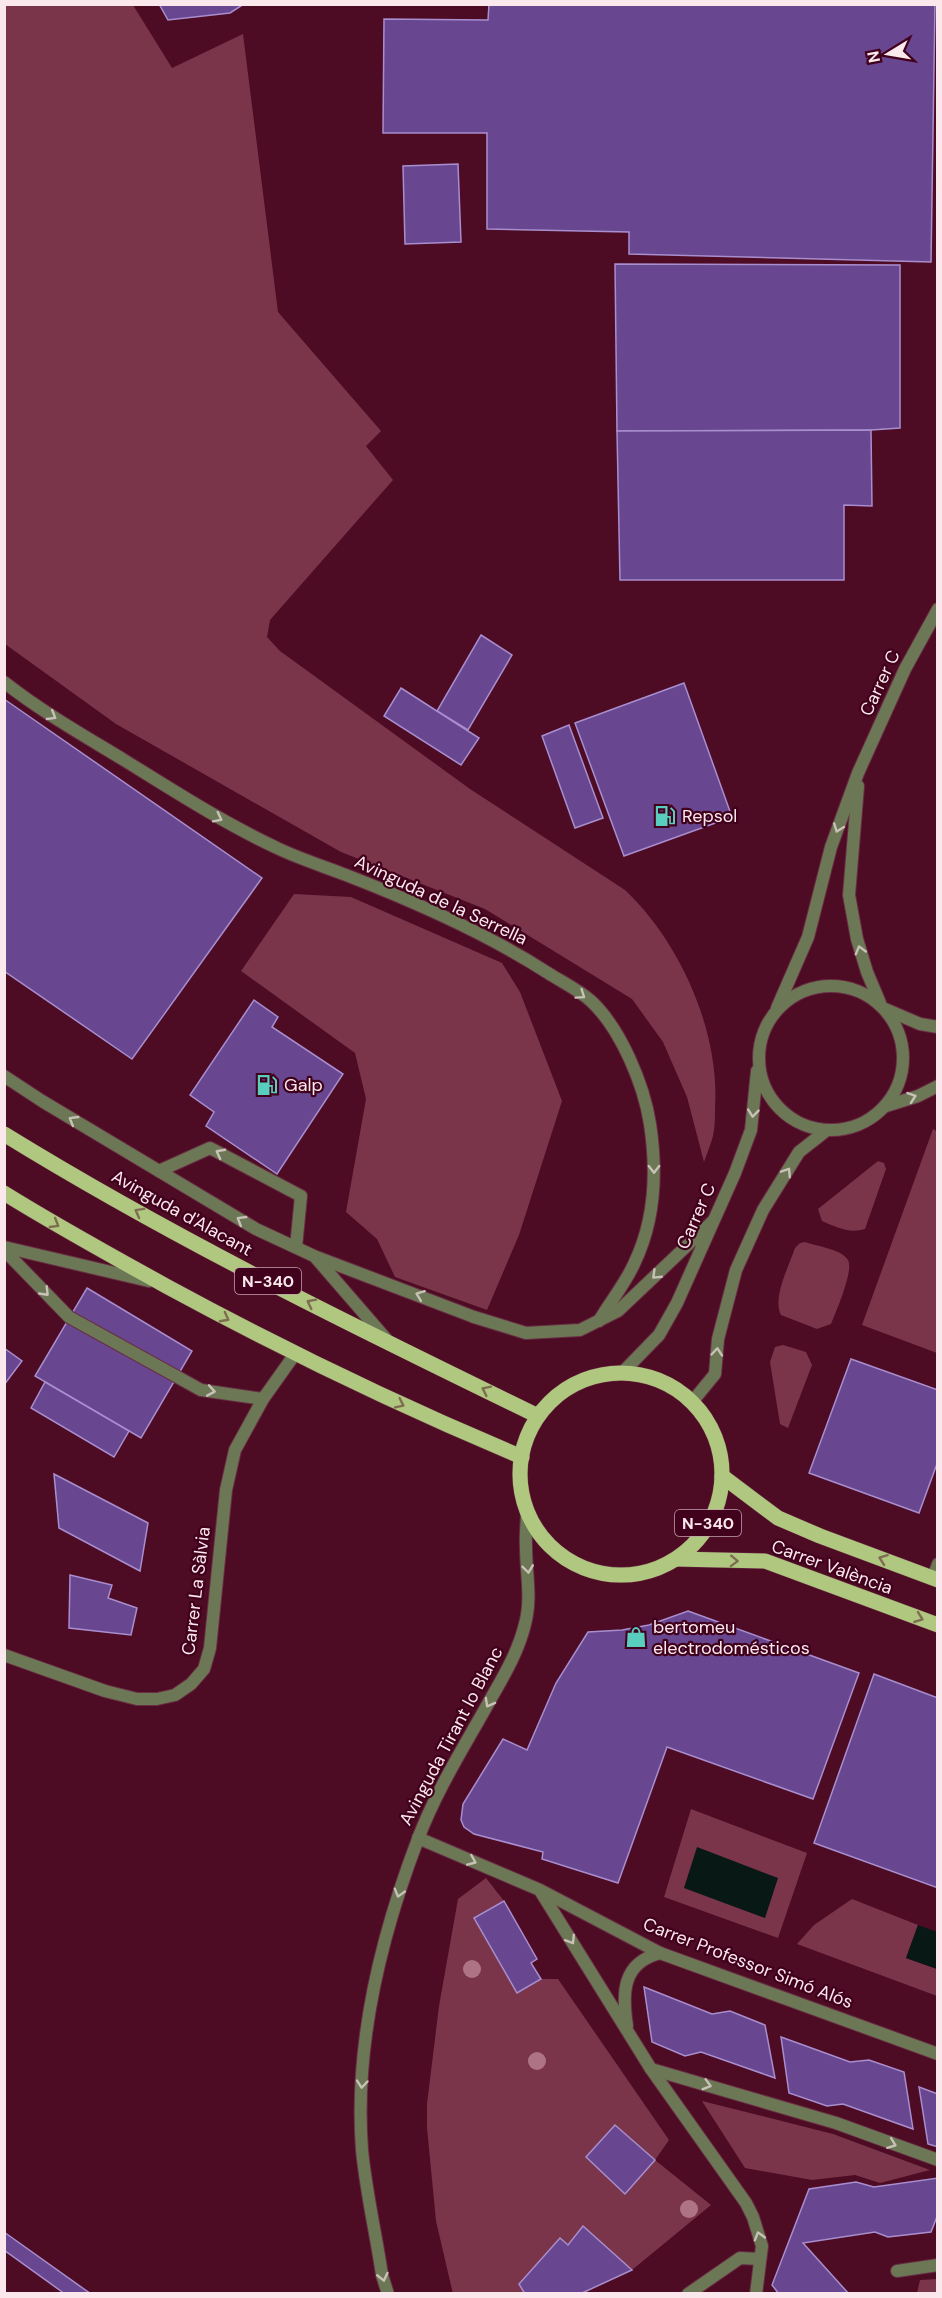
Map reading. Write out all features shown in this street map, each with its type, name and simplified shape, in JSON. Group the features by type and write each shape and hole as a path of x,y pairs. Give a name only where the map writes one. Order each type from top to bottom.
{"main road":[{"name":"Avinguda d'Alacant","path":"4,1134 202,1247 538,1416"},
{"name":"N-340","path":"4,1193 85,1242 295,1354 439,1423 522,1457"},
{"name":"N-340","path":"622,1373 647,1376 671,1386 692,1402 706,1420 716,1440 722,1476 720,1496 712,1517 695,1542 675,1559 651,1570 624,1575 597,1572 572,1562 550,1546 527,1511 521,1491 522,1457 528,1435 538,1416 554,1398 574,1384 596,1376 622,1373"},
{"name":"Carrer València","path":"722,1476 778,1518 820,1536 936,1574"},
{"name":"Carrer València","path":"675,1559 765,1561 938,1625"}],"street":[{"name":"Carrer C","path":"775,1012 807,937 831,847 858,773 905,669 938,609"},
{"name":"Avinguda de la Serrella","path":"4,682 33,705 208,813 277,849 349,876 489,939 532,963 591,1002 621,1045 639,1083 648,1113 653,1145 654,1175 651,1206 634,1265 599,1321"},
{"name":"Carrer C","path":"858,773 849,895 857,939 867,972 883,1007"},
{"path":"883,1007 896,1026 903,1047 903,1068 897,1088 886,1106 870,1119 849,1128 827,1130 806,1125 786,1114 771,1098 762,1077 759,1055 763,1034 775,1012 793,996 815,987 838,985 861,991 883,1007 920,1024 938,1027"},
{"name":"Carrer C","path":"622,1373 659,1335 677,1303 713,1221 751,1130 759,1055"},
{"path":"4,1076 256,1229 314,1256 474,1317 526,1333 580,1330 618,1311 713,1221"},
{"path":"886,1106 918,1096 938,1086"},
{"path":"692,1402 715,1374 718,1339 736,1270 763,1210 800,1152 827,1130"},
{"path":"159,1171 210,1148 301,1196 296,1247"},
{"path":"4,1249 162,1284"},
{"path":"4,1249 69,1317 201,1390 263,1399"},
{"path":"314,1256 390,1343"},
{"name":"Carrer La Sàlvia","path":"4,1655 137,1699 157,1699 175,1695 191,1684 204,1670 210,1648 226,1490 235,1450 263,1399 295,1354"},
{"name":"Avinguda Tirant lo Blanc","path":"388,2294 382,2275 362,2150 361,2089 370,2004 399,1895 418,1838 435,1800 516,1652 529,1601 525,1548 527,1511"},
{"name":"Carrer Professor Simó Alós","path":"418,1838 540,1890 660,1953 938,2054"},
{"path":"540,1890 651,2069 746,2203 762,2246 756,2294"},
{"path":"627,2030 624,1992 628,1979 645,1957 660,1953"},
{"path":"651,2069 836,2123 938,2160"},
{"path":"688,2294 740,2258 760,2259"},
{"path":"897,2271 938,2265"}],"shaded area":[{"path":"5,4 133,5 172,68 243,34 278,312 381,431 366,446 393,480 270,620 267,637 280,651 470,789 625,890 645,911 679,962 703,1019 711,1049 715,1079 715,1122 704,1162 687,1097 663,1042 632,999 485,909 341,852 116,724 5,644"},
{"path":"294,894 351,897 502,963 520,992 562,1101 519,1235 487,1310 395,1277 377,1239 346,1212 366,1099 355,1053 241,971"},
{"path":"933,1129 938,1132 937,1353 862,1325"},
{"path":"878,1161 884,1163 886,1169 865,1229 848,1230 822,1221 818,1209"},
{"path":"805,1242 840,1253 848,1260 849,1265 844,1291 831,1324 817,1329 781,1315 779,1308 782,1282 795,1248"},
{"path":"783,1345 806,1352 812,1365 788,1428 780,1424 770,1362 775,1347"},
{"path":"691,1809 807,1853 778,1938 664,1897"},
{"path":"697,1847 778,1878 765,1918 684,1888"},
{"path":"486,1878 504,1901 474,1918 517,1993 541,1979 558,1979 669,2140 655,2160 711,2205 632,2270 583,2227 568,2245 560,2239 519,2284 525,2293 453,2294 436,2221 427,2128 427,2104 439,2006 458,1899","holes":["615,2125 655,2160 625,2193 586,2157"]},
{"path":"852,1899 918,1925 906,1958 937,1969 937,1996 797,1944 814,1925"},
{"path":"918,1925 937,1932 937,1969 906,1958"},
{"path":"702,2101 833,2134 930,2170 880,2183 855,2175 812,2180 745,2168"},
{"path":"937,2279 937,2293 917,2293 920,2280"}],"building":[{"path":"159,4 244,4 230,13 168,20"},
{"path":"489,4 935,4 931,262 629,254 629,232 487,229 487,133 383,133 384,19 488,20"},
{"path":"458,164 461,242 405,244 403,166"},
{"path":"615,264 900,265 900,428 617,431"},
{"path":"871,430 872,506 844,505 844,580 620,580 617,431"},
{"path":"481,635 512,655 468,730 437,711"},
{"path":"684,683 732,817 624,856 575,723"},
{"path":"401,688 479,738 461,765 384,716"},
{"path":"4,699 262,878 132,1059 4,971"},
{"path":"569,725 603,818 575,828 542,736"},
{"name":"Galp","path":"254,1000 278,1017 272,1027 343,1074 277,1174 206,1126 214,1112 190,1095"},
{"path":"87,1288 192,1351 141,1438 35,1376"},
{"path":"4,1348 22,1361 4,1385"},
{"path":"851,1359 938,1390 938,1461 919,1513 809,1473"},
{"path":"45,1382 129,1431 114,1457 31,1408"},
{"path":"54,1474 148,1523 140,1571 59,1528"},
{"path":"70,1575 112,1585 108,1598 137,1608 131,1635 69,1628"},
{"path":"688,1611 859,1673 813,1799 667,1747 618,1883 542,1859 543,1852 474,1834 464,1827 461,1820 463,1804 503,1739 527,1750 556,1683 588,1632 622,1630 649,1625"},
{"path":"874,1674 938,1698 938,1888 814,1843"},
{"path":"504,1901 537,1959 531,1963 541,1979 517,1993 474,1918"},
{"path":"644,1987 712,2014 730,2011 765,2025 775,2078 701,2052 685,2056 652,2042"},
{"path":"781,2037 850,2062 869,2060 904,2072 913,2129 843,2104 827,2106 789,2093"},
{"path":"919,2087 938,2094 938,2147 928,2144"},
{"path":"615,2125 655,2160 625,2194 586,2157"},
{"path":"938,2178 938,2214 931,2232 888,2237 875,2232 803,2243 849,2294 779,2294 772,2285 809,2189 856,2182 874,2187"},
{"path":"583,2226 632,2270 580,2294 525,2294 519,2284 560,2238 568,2245"},
{"path":"4,2232 91,2294 65,2294 4,2250"}],"place":[{"name":"Repsol","path":"665,816"},
{"name":"Galp","path":"267,1085"},
{"name":"bertomeu electrodomésticos","path":"636,1637"}]}
